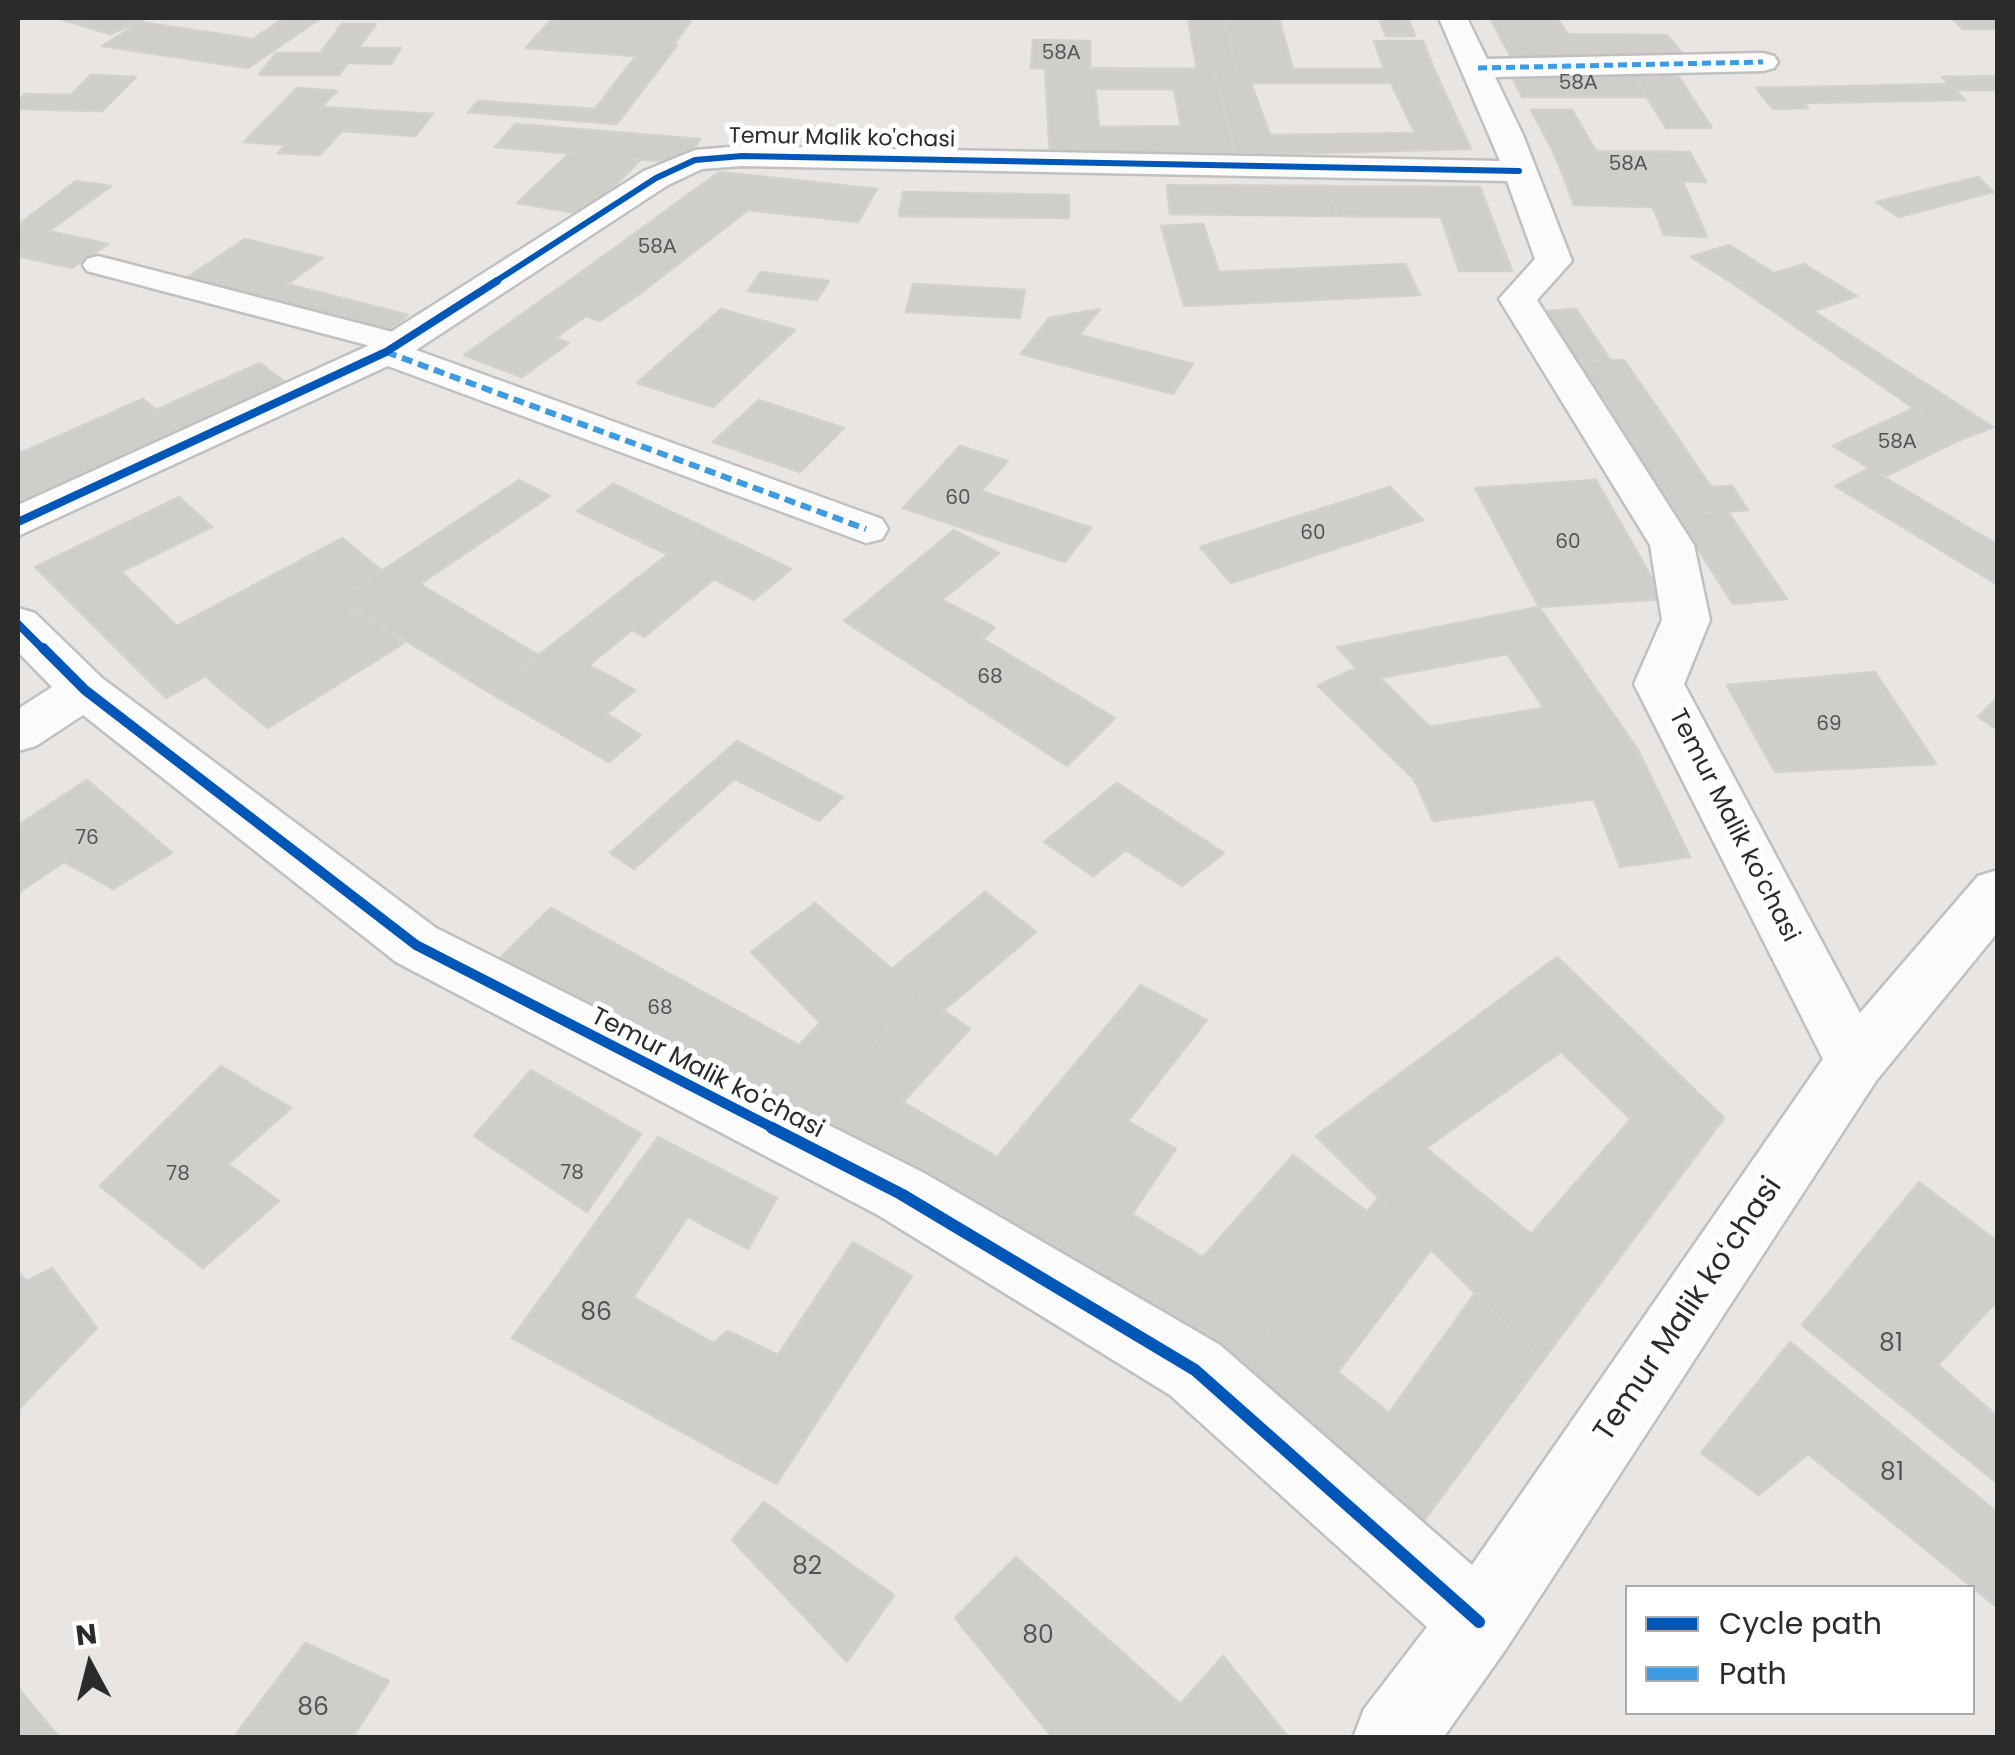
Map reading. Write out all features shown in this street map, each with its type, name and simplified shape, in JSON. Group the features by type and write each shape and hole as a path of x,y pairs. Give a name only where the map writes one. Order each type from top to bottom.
{"street":[{"name":"Temur Malik ko'chasi","path":"1453,18 1478,68 1554,261 1518,299 1672,546 1686,620 1659,684 1855,1062"},
{"path":"1478,68 1762,62"},
{"name":"Temur Malik ko'chasi","path":"18,522 394,348 656,178 695,160 742,156 1519,171"},
{"path":"394,348 866,529"},
{"name":"Temur Malik ko'chasi","path":"18,624 85,690 416,945 901,1194 1195,1370 1479,1622"},
{"path":"18,733 85,690"},
{"name":"Temur Malik koʻchasi","path":"1392,1738 1479,1622 1855,1062 1998,892"}],"lane":[{"path":"98,264 394,348"}],"building":[{"path":"57,18 133,18 143,20 110,34"},
{"path":"284,18 321,18 248,68 102,46 140,22 253,39"},
{"path":"553,18 693,18 674,44 537,35"},
{"path":"1188,18 1225,18 1236,69 1197,69"},
{"path":"1225,18 1279,18 1293,69 1236,69"},
{"path":"1379,18 1408,18 1415,36 1386,36"},
{"path":"1490,18 1557,18 1568,34 1667,35 1689,61 1513,61"},
{"path":"1952,18 1998,18 1998,29 1963,29"},
{"path":"342,24 376,24 339,75 259,75 276,53 320,53"},
{"path":"537,35 677,45 617,124 468,112 478,101 595,109 636,56 526,48"},
{"path":"1033,40 1090,41 1090,69 1031,68"},
{"path":"1374,41 1423,41 1434,69 1384,69"},
{"path":"358,48 401,48 391,64 348,63"},
{"path":"1045,68 1215,69 1235,156 1050,157","holes":["1095,89 1174,89 1181,126 1099,127"]},
{"path":"1215,69 1434,69 1471,149 1235,155","holes":["1251,83 1391,83 1415,133 1270,135"]},
{"path":"1509,71 1631,71 1647,97 1522,97"},
{"path":"1631,71 1675,71 1712,128 1666,128"},
{"path":"91,75 136,77 102,111 18,109 18,101 25,94 71,95"},
{"path":"1998,76 1998,90 1955,90 1942,77"},
{"path":"1949,84 1965,100 1804,103 1808,108 1773,109 1756,88"},
{"path":"297,88 337,91 286,145 244,142"},
{"path":"321,107 433,114 415,136 342,131 320,155 278,153"},
{"path":"1531,110 1572,110 1596,151 1553,151"},
{"path":"515,124 700,139 685,163 495,147"},
{"path":"1553,151 1690,152 1706,182 1564,178"},
{"path":"570,153 641,159 586,215 517,203"},
{"path":"719,172 877,189 858,222 748,210 638,295 579,274"},
{"path":"1978,177 1993,192 1899,217 1876,202"},
{"path":"1564,178 1683,182 1707,237 1664,235 1653,207 1574,205"},
{"path":"76,181 111,186 49,231 108,244 72,268 18,256 18,225"},
{"path":"1167,185 1329,186 1337,216 1170,214"},
{"path":"1329,186 1480,187 1512,271 1459,271 1441,217 1337,216"},
{"path":"903,192 1069,195 1069,218 899,216"},
{"path":"1203,224 1219,272 1405,264 1420,295 1184,306 1161,226"},
{"path":"245,239 323,258 267,299 186,278"},
{"path":"1729,245 1774,273 1735,285 1691,257"},
{"path":"1804,264 1857,296 1813,311 1993,427 1960,440 1735,285"},
{"path":"761,272 829,281 817,300 748,291"},
{"path":"579,274 638,295 600,321 586,316 555,338 569,343 522,377 464,355"},
{"path":"287,284 408,315 388,331 267,299"},
{"path":"913,284 1025,290 1020,318 906,312"},
{"path":"721,309 795,330 713,407 637,383"},
{"path":"1100,309 1079,335 1193,364 1173,394 1021,354 1049,318"},
{"path":"1576,309 1611,361 1578,362 1546,311"},
{"path":"1624,360 1660,412 1612,415 1578,362"},
{"path":"260,363 285,382 180,431 156,410"},
{"path":"143,399 180,431 18,505 18,454"},
{"path":"759,400 844,428 800,472 713,442"},
{"path":"1914,408 1960,440 1884,477 1833,446"},
{"path":"1660,412 1711,487 1732,486 1748,510 1677,516 1612,415"},
{"path":"960,446 1008,461 981,491 1091,528 1065,562 903,508"},
{"path":"1869,468 1998,545 1998,585 1835,486"},
{"path":"519,480 550,496 420,584 540,656 490,693 339,599"},
{"path":"1596,480 1664,599 1539,607 1475,488"},
{"path":"613,484 703,527 667,554 577,511"},
{"path":"1390,487 1423,520 1231,583 1200,547"},
{"path":"179,497 212,527 121,572 177,626 342,538 382,571 339,599 355,610 221,690 206,676 166,698 35,567"},
{"path":"1728,512 1787,599 1733,604 1677,516"},
{"path":"703,527 791,569 754,600 714,579 644,637 632,630 589,665 635,690 607,714 641,735 609,762 490,693"},
{"path":"954,530 999,553 942,600 995,627 983,639 1115,718 1067,766 844,621"},
{"path":"1539,607 1638,750 1414,779 1318,686 1356,668 1337,647","holes":["1507,654 1544,708 1430,727 1380,678"]},
{"path":"355,610 404,643 268,728 221,690"},
{"path":"1875,672 1936,764 1775,772 1727,685"},
{"path":"1998,697 1998,730 1978,717"},
{"path":"737,741 843,797 819,821 734,779 634,869 610,853"},
{"path":"1638,750 1690,857 1620,867 1594,799 1433,821 1414,779"},
{"path":"87,780 172,853 113,889 64,862 18,893 18,825"},
{"path":"1117,783 1224,853 1182,886 1126,850 1093,876 1044,842"},
{"path":"985,892 1036,932 942,1012 892,969"},
{"path":"815,903 922,995 806,1115 494,964 551,908 799,1045 820,1023 751,952"},
{"path":"1557,957 1724,1118 1543,1360 1316,1136","holes":["1561,1052 1631,1119 1531,1234 1426,1148"]},
{"path":"1141,985 1207,1020 1128,1121 1176,1149 1089,1278 806,1115 922,995 970,1029 903,1102 997,1157"},
{"path":"221,1066 291,1108 228,1164 279,1201 203,1268 100,1186"},
{"path":"531,1070 641,1134 587,1212 474,1136"},
{"path":"658,1137 777,1198 748,1249 688,1217 633,1297 713,1343 728,1331 778,1355 853,1242 912,1276 776,1484 512,1338"},
{"path":"1293,1155 1367,1212 1237,1368 1089,1278 1132,1214 1203,1257"},
{"path":"1919,1182 1998,1242 1998,1300 1938,1365 1998,1417 1998,1484 1802,1325"},
{"path":"1378,1198 1431,1250 1338,1372 1389,1413 1475,1293 1543,1360 1417,1530 1237,1368"},
{"path":"52,1268 97,1328 18,1410 18,1273 27,1281"},
{"path":"1790,1342 1998,1513 1998,1608 1975,1589 1975,1585 1970,1585 1808,1454 1759,1495 1701,1453"},
{"path":"764,1502 894,1595 847,1662 732,1540"},
{"path":"1016,1557 1180,1704 1223,1656 1289,1738 1053,1738 955,1618"},
{"path":"305,1643 389,1681 352,1738 233,1738"},
{"path":"18,1688 60,1738 18,1738"}],"marked path":[{"path":"1478,68 1763,62"},
{"path":"386,352 866,529"}],"cycle path":[{"path":"18,522 386,352 656,178 695,160 742,156 1519,171"},
{"path":"18,624 85,690 416,945 901,1194 1195,1370 1479,1622"}]}
